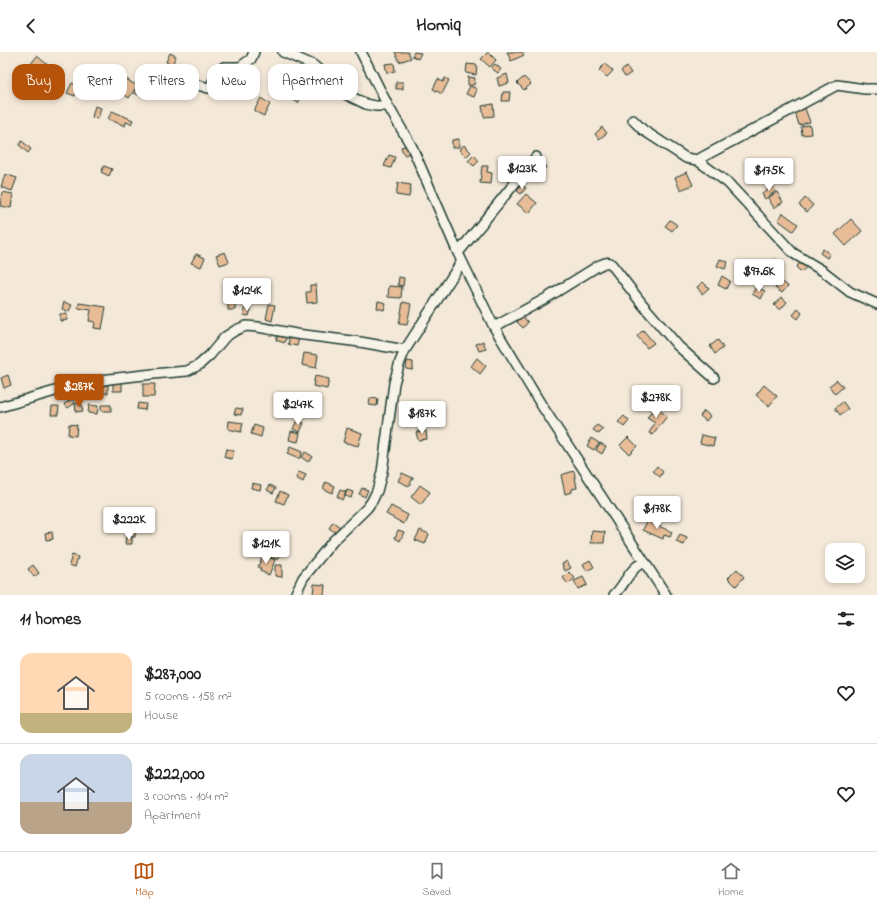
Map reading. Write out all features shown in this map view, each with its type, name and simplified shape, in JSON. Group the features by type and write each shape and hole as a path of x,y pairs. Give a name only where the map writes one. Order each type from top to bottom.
{"street":[{"path":"199,85 208,88 210,87 220,70 224,67 240,67 251,59 254,52"},
{"path":"284,52 313,65 319,70 320,76 326,85 366,104 388,106"},
{"path":"361,52 388,106 412,147 460,257 494,327 542,406 666,595"},
{"path":"697,160 837,85 877,89"},
{"path":"633,120 643,130 686,158 697,160 728,183 793,253 823,271 850,292 877,304"},
{"path":"295,595 303,578 333,542 367,508 378,491 394,383 405,350 460,257 536,157"},
{"path":"494,327 545,299 598,266 608,262 678,346 714,378"},
{"path":"0,406 69,387 109,379 187,371 199,365 210,355 224,337 246,326 405,350"},
{"path":"614,595 620,590 625,580 635,568 644,562"}],"building":[{"path":"395,52 408,52 411,58 399,62"},
{"path":"414,52 421,53 418,59 412,56"},
{"path":"488,52 496,60 490,67 481,59"},
{"path":"507,52 522,52 524,55 511,61"},
{"path":"170,53 176,56 172,64 166,62"},
{"path":"37,56 47,64 31,64"},
{"path":"394,63 395,71 387,73 385,64"},
{"path":"467,64 477,65 476,75 466,73"},
{"path":"495,64 501,69 498,73 491,68"},
{"path":"605,64 613,71 607,77 599,70"},
{"path":"627,67 631,73 625,77 621,71"},
{"path":"507,74 509,83 499,86 497,78"},
{"path":"468,77 475,78 474,85 468,85"},
{"path":"524,77 531,84 524,90 517,83"},
{"path":"445,78 449,80 442,94 433,89 438,79 443,82"},
{"path":"127,80 135,85 135,89 129,98 127,97"},
{"path":"396,82 403,82 403,89 396,89"},
{"path":"72,83 73,83 73,95 67,93"},
{"path":"470,86 477,89 474,97 466,94"},
{"path":"503,92 510,92 509,101 502,101"},
{"path":"261,98 270,104 264,116 254,111"},
{"path":"493,104 494,116 484,117 482,106"},
{"path":"95,106 101,108 98,119 92,117"},
{"path":"804,106 810,122 799,125 794,109"},
{"path":"112,111 133,120 131,124 126,122 125,126 108,119"},
{"path":"810,125 811,134 802,135 801,126"},
{"path":"602,127 607,133 599,139 595,134"},
{"path":"459,139 459,147 452,148 452,140"},
{"path":"22,141 31,149 28,153 19,145"},
{"path":"409,145 411,153 404,155 401,147"},
{"path":"464,145 471,152 466,157 459,150"},
{"path":"389,155 395,157 391,168 384,166"},
{"path":"474,155 479,161 474,166 468,161"},
{"path":"540,163 546,167 539,176 534,172"},
{"path":"104,166 112,169 109,176 101,172"},
{"path":"482,166 488,166 487,172 492,173 491,184 480,183"},
{"path":"687,172 693,185 680,190 675,177"},
{"path":"5,174 17,178 12,191 1,187"},
{"path":"398,183 411,185 409,197 396,195"},
{"path":"522,185 526,188 521,194 517,191"},
{"path":"772,186 776,191 765,199 762,194"},
{"path":"2,192 13,194 11,208 0,206"},
{"path":"777,192 783,202 774,208 768,198"},
{"path":"526,194 537,203 529,213 517,204"},
{"path":"805,198 813,205 807,212 799,205"},
{"path":"783,213 798,224 793,231 778,220"},
{"path":"851,219 862,231 846,246 835,234"},
{"path":"670,220 677,225 672,231 665,226"},
{"path":"823,249 830,254 827,258 820,253"},
{"path":"225,252 229,262 220,265 216,255"},
{"path":"196,254 205,258 201,267 191,263"},
{"path":"720,259 728,262 725,269 717,266"},
{"path":"775,259 781,264 775,271 769,265"},
{"path":"803,260 808,266 801,272 796,267"},
{"path":"764,267 769,269 767,276 761,274"},
{"path":"722,276 730,281 726,289 718,285"},
{"path":"399,277 404,278 403,286 398,285"},
{"path":"781,281 788,286 782,293 775,288"},
{"path":"266,282 266,290 258,290 258,283"},
{"path":"703,282 709,288 702,294 697,287"},
{"path":"310,285 316,285 317,302 307,303 306,292 310,292"},
{"path":"389,286 402,287 401,298 388,297"},
{"path":"756,287 765,291 761,299 752,294"},
{"path":"248,289 249,297 242,298 241,290"},
{"path":"781,297 787,302 780,310 774,305"},
{"path":"228,301 235,301 235,310 228,310"},
{"path":"378,301 386,303 384,310 377,308"},
{"path":"64,302 72,305 69,311 62,309"},
{"path":"403,302 411,304 407,325 399,324"},
{"path":"79,303 106,307 102,329 94,328 95,322 89,321 91,310 78,308"},
{"path":"269,304 275,305 272,321 266,319"},
{"path":"245,307 251,308 249,316 243,315"},
{"path":"798,309 802,313 798,319 793,315"},
{"path":"67,313 67,320 60,321 60,314"},
{"path":"522,317 528,322 523,328 517,322"},
{"path":"643,330 654,343 647,348 637,336"},
{"path":"279,333 287,336 284,343 276,340"},
{"path":"290,336 299,338 297,346 288,344"},
{"path":"718,340 723,348 715,354 710,346"},
{"path":"483,341 486,349 479,351 476,344"},
{"path":"304,353 318,355 316,368 302,365"},
{"path":"477,358 486,366 480,374 471,366"},
{"path":"407,361 413,362 413,370 406,369"},
{"path":"8,375 11,385 4,388 1,378"},
{"path":"315,376 329,379 327,389 313,386"},
{"path":"837,380 843,387 835,394 829,386"},
{"path":"122,382 122,391 113,391 113,383"},
{"path":"143,384 155,384 154,397 143,397"},
{"path":"108,385 108,393 101,393 101,386"},
{"path":"651,385 656,392 650,398 644,391"},
{"path":"764,385 777,396 769,406 756,395"},
{"path":"100,388 100,395 94,396 93,389"},
{"path":"370,398 378,399 377,406 369,405"},
{"path":"72,399 75,403 68,408 64,404"},
{"path":"843,402 848,409 840,415 835,408"},
{"path":"81,403 83,411 76,412 75,404"},
{"path":"138,403 146,404 145,410 137,409"},
{"path":"89,405 98,406 97,414 88,413"},
{"path":"101,405 111,405 111,411 101,411"},
{"path":"52,406 59,406 58,415 51,415"},
{"path":"655,407 667,416 653,435 649,433 655,423 647,418"},
{"path":"236,408 243,409 241,415 234,414"},
{"path":"403,410 412,410 411,419 402,419"},
{"path":"704,411 710,416 706,421 700,416"},
{"path":"426,416 429,423 424,425 421,418"},
{"path":"624,416 629,421 624,427 618,422"},
{"path":"297,420 304,423 300,432 293,429"},
{"path":"229,421 243,423 241,432 228,429"},
{"path":"69,424 77,425 76,436 68,435"},
{"path":"254,425 263,428 261,437 251,434"},
{"path":"597,425 603,429 599,434 593,430"},
{"path":"347,428 362,433 358,446 343,442"},
{"path":"291,431 300,433 298,442 289,440"},
{"path":"426,431 427,439 418,440 416,432"},
{"path":"702,435 715,438 713,446 700,443"},
{"path":"628,437 637,446 629,454 620,445"},
{"path":"591,438 599,443 594,450 587,446"},
{"path":"600,443 606,446 602,454 596,450"},
{"path":"290,447 302,452 299,459 287,454"},
{"path":"226,449 234,451 232,459 224,457"},
{"path":"305,452 312,456 308,462 301,457"},
{"path":"657,466 663,472 660,477 653,471"},
{"path":"574,471 577,488 572,489 572,492 565,494 561,475"},
{"path":"299,472 306,475 303,482 296,478"},
{"path":"402,473 413,478 409,486 398,481"},
{"path":"326,482 335,486 332,493 323,489"},
{"path":"252,483 261,485 260,490 251,488"},
{"path":"270,485 276,488 273,493 267,490"},
{"path":"420,485 430,492 421,505 411,497"},
{"path":"362,488 368,490 365,497 359,494"},
{"path":"340,490 346,492 342,500 337,497"},
{"path":"347,490 353,492 351,498 345,496"},
{"path":"280,491 288,495 284,504 276,501"},
{"path":"391,506 408,515 404,524 386,514"},
{"path":"647,521 672,532 670,537 664,535 663,539 643,530"},
{"path":"333,522 340,527 336,533 329,528"},
{"path":"127,525 136,526 135,537 126,536"},
{"path":"398,530 404,532 400,541 395,538"},
{"path":"420,530 429,534 425,544 415,540"},
{"path":"592,531 605,532 604,543 591,543"},
{"path":"52,532 53,539 46,540 45,533"},
{"path":"680,535 687,538 684,545 676,542"},
{"path":"126,537 132,537 132,544 125,544"},
{"path":"273,540 285,545 278,560 264,554 267,547 270,548"},
{"path":"72,555 78,557 75,567 69,565"},
{"path":"263,555 275,560 269,575 260,571 261,569 258,567"},
{"path":"590,560 594,567 587,571 583,564"},
{"path":"567,561 571,568 565,571 562,564"},
{"path":"33,565 39,573 34,577 28,569"},
{"path":"275,565 282,565 282,577 275,576"},
{"path":"737,569 744,577 736,586 728,578"},
{"path":"569,572 575,578 568,584 563,578"},
{"path":"583,577 587,585 578,589 574,581"},
{"path":"314,584 325,585 324,595 313,595"}]}
